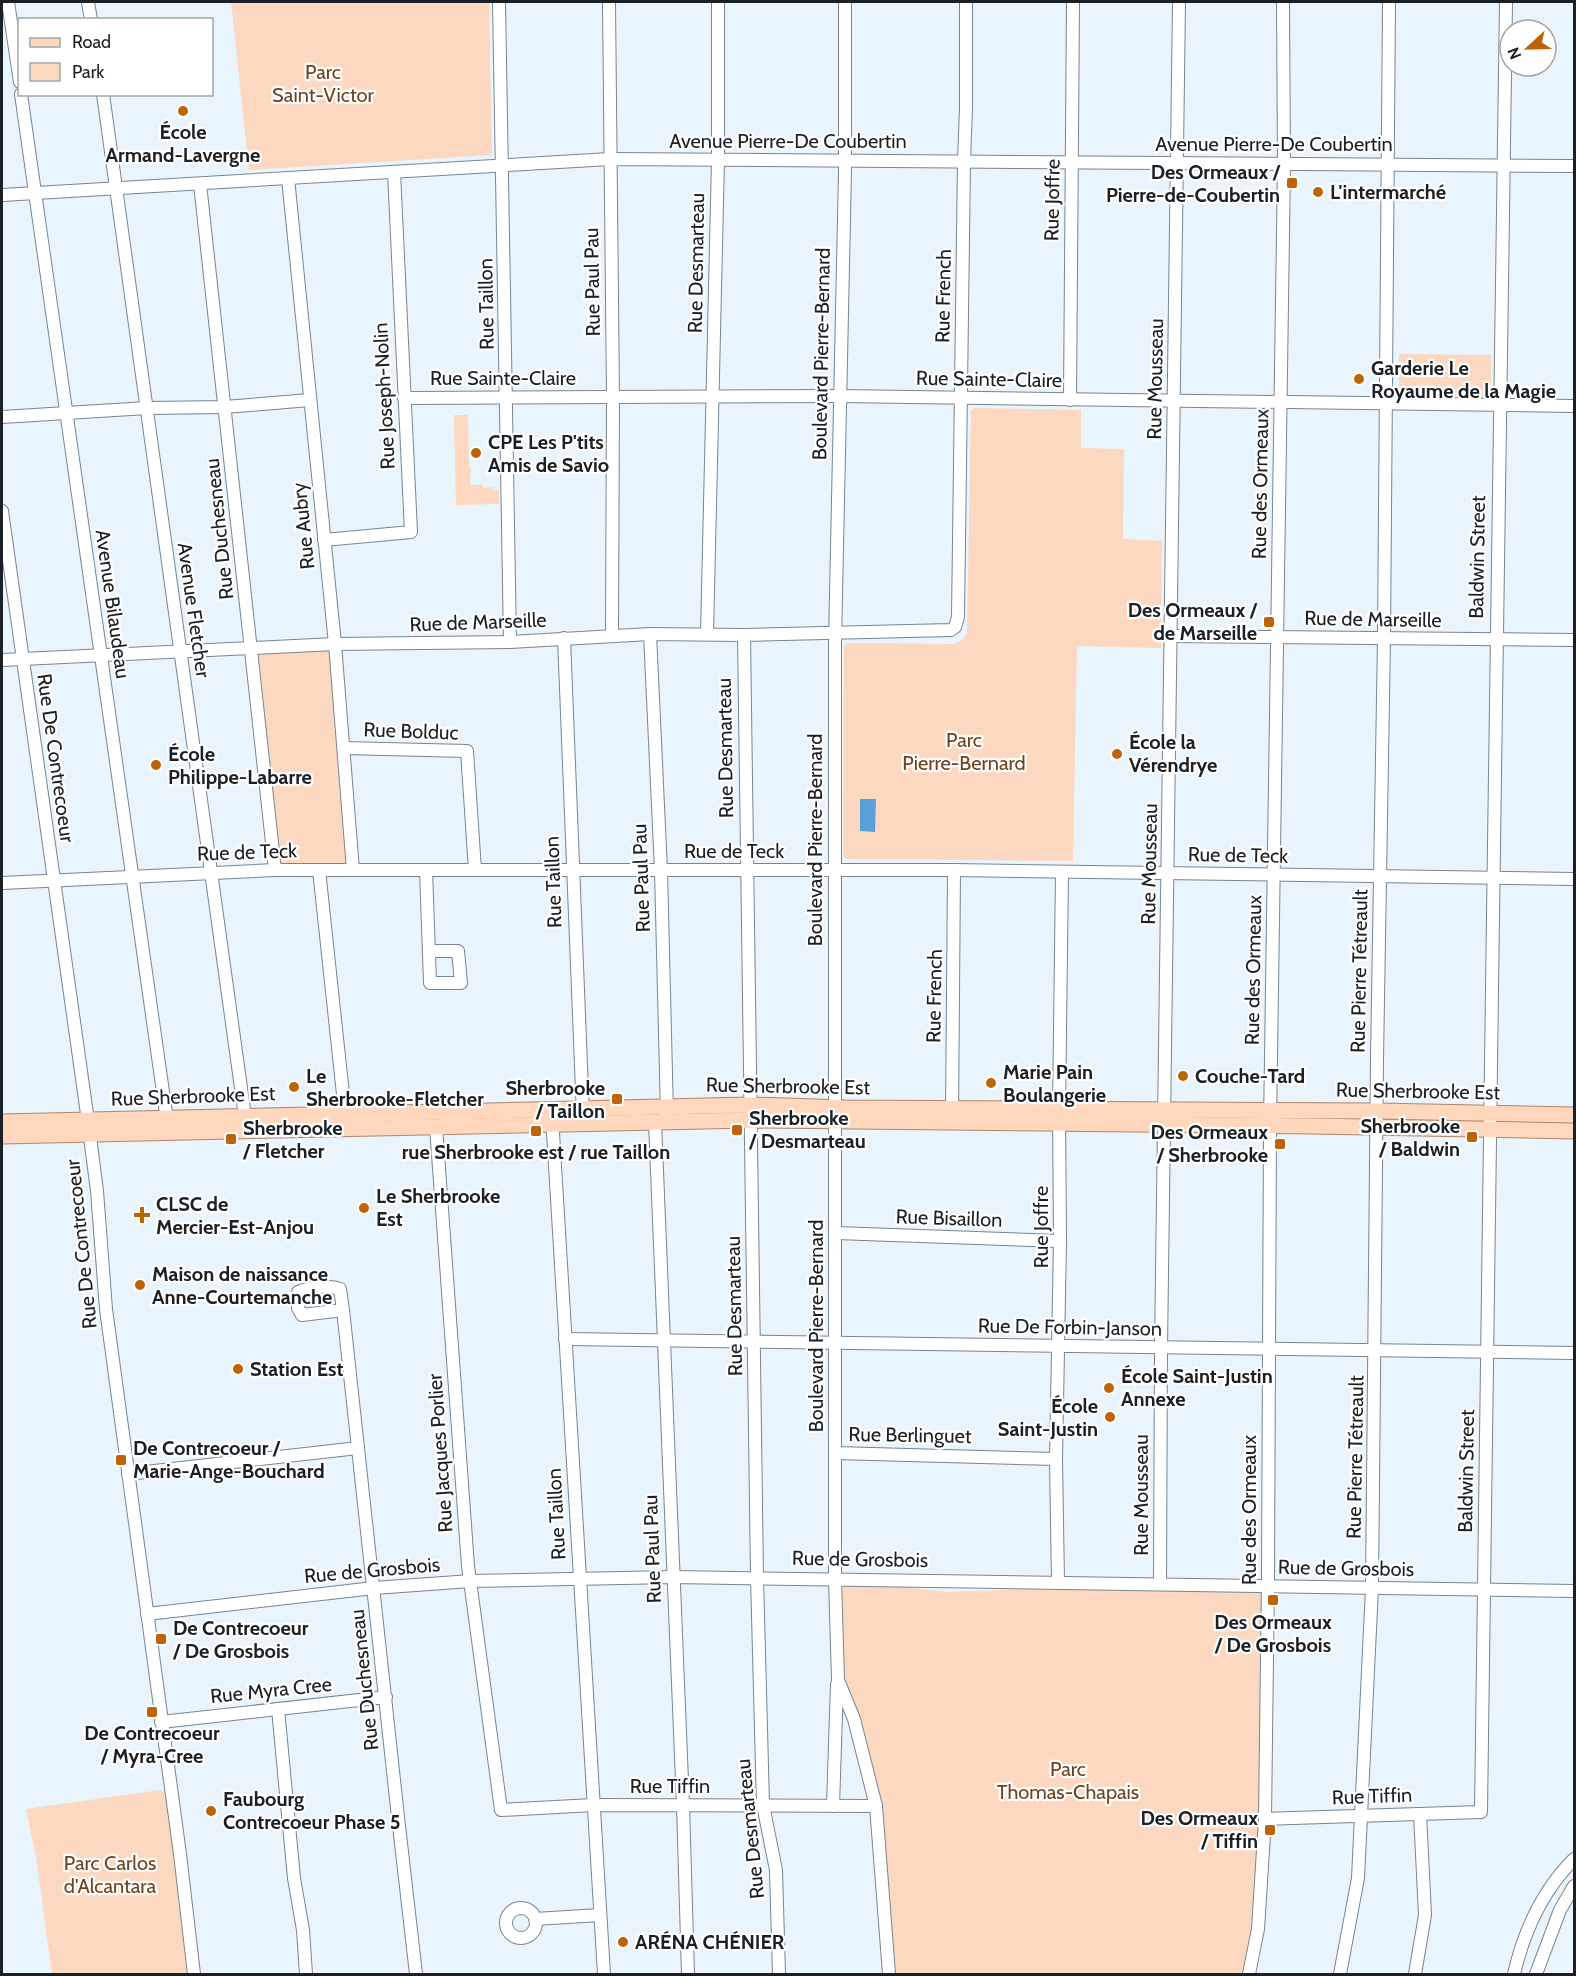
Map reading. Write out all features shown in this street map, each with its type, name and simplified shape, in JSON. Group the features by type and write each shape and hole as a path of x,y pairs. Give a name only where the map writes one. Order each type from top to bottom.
{"main road":[{"name":"Rue Sherbrooke Est","path":"2,1136 89,1128 583,1116 667,1106 750,1105 835,1115"},
{"name":"Rue Sherbrooke Est","path":"583,1116 661,1122 835,1115 1165,1117 1270,1110 1575,1115"},
{"name":"Rue Sherbrooke Est","path":"346,1121 436,1127 552,1117"},
{"name":"Rue Sherbrooke Est","path":"1165,1117 1270,1126 1575,1131"},
{"name":"Rue Sherbrooke Est","path":"2,1122 89,1128"}],"street":[{"path":"8,2 18,69"},
{"path":"88,2 91,18"},
{"name":"Rue Taillon","path":"499,2 510,642"},
{"name":"Rue Paul Pau","path":"609,2 613,397 612,635"},
{"name":"Rue Desmarteau","path":"707,634 718,160 718,2"},
{"name":"Boulevard Pierre-Bernard","path":"833,1806 837,1680 835,1579 835,633 845,161 845,2"},
{"name":"Rue French","path":"955,627 958,617 966,2"},
{"name":"Rue Joffre","path":"1070,400 1073,2"},
{"name":"Rue Mousseau","path":"1160,1584 1161,1348 1179,2"},
{"name":"Rue des Ormeaux","path":"1250,1974 1258,1929 1264,1819 1268,1586 1270,1110 1284,165 1283,2"},
{"name":"Rue Pierre Tétreault","path":"1340,1974 1358,1878 1372,1588 1384,638 1389,2"},
{"name":"Baldwin Street","path":"1481,1812 1492,1113 1495,640 1506,2"},
{"name":"Avenue Bilaudeau","path":"21,96 168,1126"},
{"name":"Avenue Fletcher","path":"103,96 246,1123"},
{"name":"Avenue Pierre-De Coubertin","path":"2,195 610,159 1575,166"},
{"name":"Rue Joseph-Nolin","path":"324,540 411,532 394,172"},
{"name":"Rue Aubry","path":"288,178 335,644 353,870"},
{"name":"Rue Duchesneau","path":"200,184 275,870"},
{"name":"Rue Sainte-Claire","path":"404,398 840,396 1575,406"},
{"path":"2,417 147,408 225,407 310,400"},
{"name":"Rue De Contrecoeur","path":"2,511 89,1128 97,1191 106,1309 194,1974"},
{"name":"Rue de Marseille","path":"2,660 335,644 510,642 650,634 744,635 946,631 955,627"},
{"name":"Rue Paul Pau","path":"650,634 661,870 667,1106 661,1122 664,1340 688,1974"},
{"name":"Rue Desmarteau","path":"744,635 757,1577 763,1806 776,1870 780,1974"},
{"name":"Rue de Marseille","path":"1172,636 1575,640"},
{"name":"Rue Taillon","path":"564,638 583,1116"},
{"name":"Rue Bolduc","path":"344,748 466,751 475,870"},
{"name":"Rue de Teck","path":"2,883 275,870 954,870 1575,879"},
{"path":"319,870 346,1121"},
{"path":"426,870 429,951"},
{"name":"Rue French","path":"952,1116 954,870"},
{"name":"Rue Joffre","path":"1058,1582 1056,1459 1062,872"},
{"name":"Rue Taillon","path":"552,1117 604,1974"},
{"name":"Rue Jacques Porlier","path":"436,1127 468,1566 501,1810"},
{"name":"Rue Bisaillon","path":"836,1233 1060,1241"},
{"name":"Rue Duchesneau","path":"343,1310 416,1974"},
{"name":"Rue De Forbin-Janson","path":"565,1339 1575,1353"},
{"path":"128,1474 358,1448"},
{"name":"Rue Berlinguet","path":"835,1453 1056,1459"},
{"name":"Rue de Grosbois","path":"147,1614 374,1588 471,1581 673,1577 1575,1591"},
{"name":"Boulevard Pierre-Bernard","path":"837,1680 854,1719 876,1806 889,1974"},
{"name":"Rue Myra Cree","path":"161,1722 386,1697"},
{"path":"278,1709 294,1878 303,1930 306,1974"},
{"name":"Rue Tiffin","path":"501,1810 594,1805 876,1806"},
{"name":"Rue Tiffin","path":"1264,1819 1481,1812"},
{"path":"1415,1974 1425,1915 1420,1814"},
{"path":"1515,1974 1520,1949 1539,1905 1558,1875 1575,1859"},
{"path":"1536,1974 1560,1910 1575,1886"},
{"path":"535,1919 600,1915"}],"green space":[{"name":"Parc Saint-Victor","path":"231,2 489,2 492,155 249,170"},
{"path":"1399,354 1491,355 1491,394 1487,397 1412,395 1412,393 1402,392 1399,388"},
{"name":"Parc Pierre-Bernard","path":"974,408 1081,410 1081,448 1124,449 1123,539 1162,541 1161,648 1077,646 1073,861 846,859 843,856 844,646 847,643 955,644 967,633 971,411"},
{"path":"454,415 468,415 470,485 483,485 483,488 493,487 493,490 499,490 499,504 456,505"},
{"path":"335,644 353,870 275,870 251,649"},
{"name":"Parc Thomas-Chapais","path":"835,1579 946,1592 1160,1584 1268,1586 1258,1929 1250,1974 889,1974 876,1806 838,1680"},
{"name":"Parc Carlos d'Alcantara","path":"160,1790 171,1796 194,1974 52,1974 36,1857 26,1809"}],"water":[{"path":"860,799 876,799 875,832 860,831"}],"place":[{"name":"École Armand-Lavergne","path":"183,111"},
{"name":"Des Ormeaux / Pierre-de-Coubertin","path":"1292,183"},
{"name":"L'intermarché","path":"1318,192"},
{"name":"Garderie Le Royaume de la Magie","path":"1359,379"},
{"name":"CPE Les P'tits Amis de Savio","path":"476,453"},
{"name":"Des Ormeaux / de Marseille","path":"1269,622"},
{"name":"École la Vérendrye","path":"1117,754"},
{"name":"École Philippe-Labarre","path":"156,765"},
{"name":"Couche-Tard","path":"1183,1076"},
{"name":"Marie Pain Boulangerie","path":"991,1083"},
{"name":"Le Sherbrooke-Fletcher","path":"294,1087"},
{"name":"Sherbrooke / Taillon","path":"617,1099"},
{"name":"Sherbrooke / Desmarteau","path":"737,1130"},
{"name":"rue Sherbrooke est / rue Taillon","path":"536,1131"},
{"name":"Sherbrooke / Baldwin","path":"1472,1137"},
{"name":"Sherbrooke / Fletcher","path":"231,1139"},
{"name":"Des Ormeaux / Sherbrooke","path":"1280,1144"},
{"name":"Le Sherbrooke Est","path":"364,1208"},
{"name":"CLSC de Mercier-Est-Anjou","path":"142,1215"},
{"name":"Maison de naissance Anne-Courtemanche","path":"140,1285"},
{"name":"Station Est","path":"238,1369"},
{"name":"École Saint-Justin Annexe","path":"1109,1388"},
{"name":"École Saint-Justin","path":"1110,1417"},
{"name":"De Contrecoeur / Marie-Ange-Bouchard","path":"121,1460"},
{"name":"Des Ormeaux / De Grosbois","path":"1273,1600"},
{"name":"De Contrecoeur / De Grosbois","path":"161,1639"},
{"name":"De Contrecoeur / Myra-Cree","path":"152,1712"},
{"name":"Faubourg Contrecoeur Phase 5","path":"211,1811"},
{"name":"Des Ormeaux / Tiffin","path":"1270,1830"},
{"name":"ARÉNA CHÉNIER","path":"623,1942"}]}
